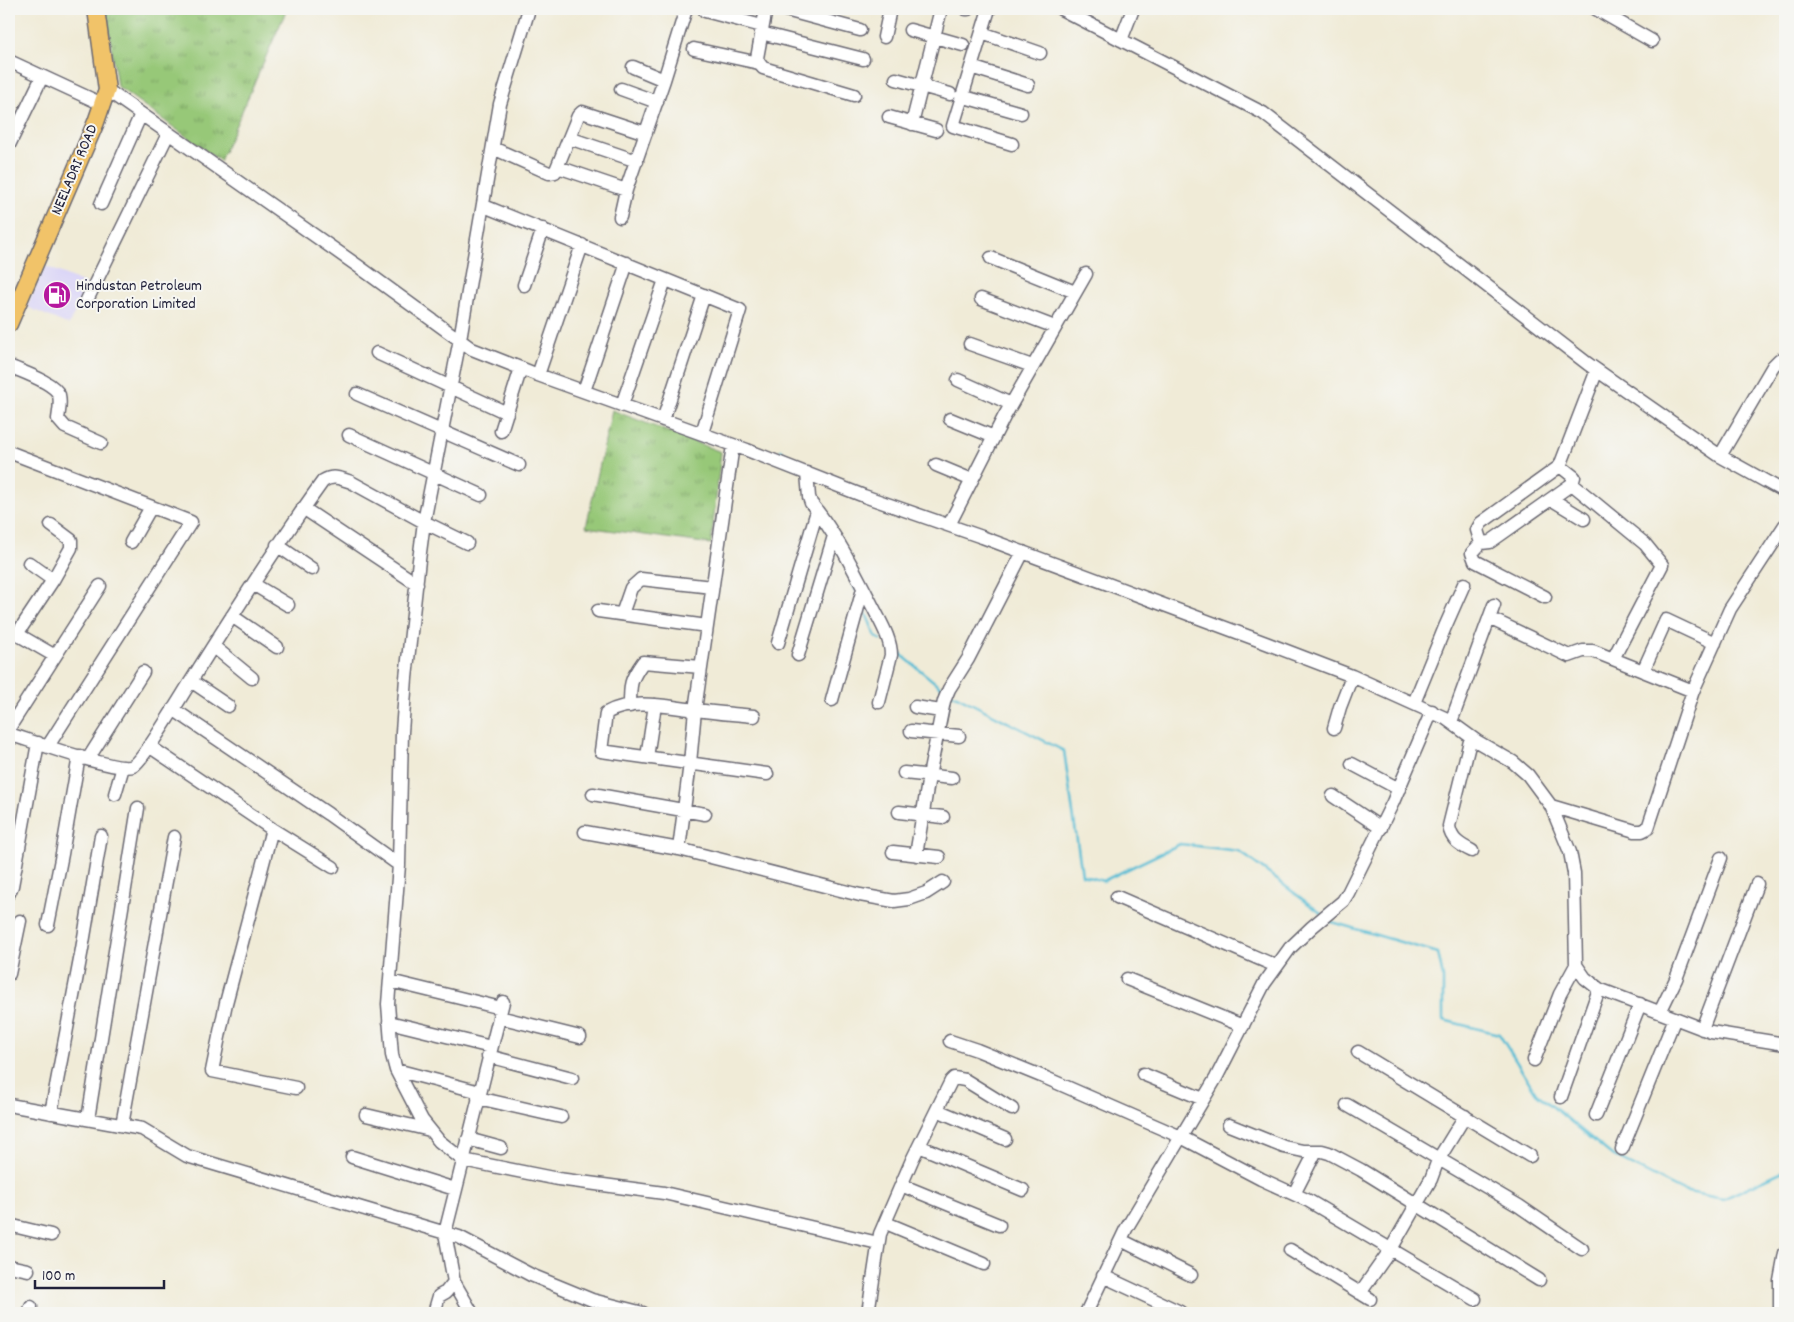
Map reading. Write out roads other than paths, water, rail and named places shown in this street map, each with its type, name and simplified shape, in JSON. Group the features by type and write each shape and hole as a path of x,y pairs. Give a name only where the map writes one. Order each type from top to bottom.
{"main road":[{"name":"NEELADRI ROAD","path":"9,324 105,97 96,9"}],"street":[{"path":"528,9 500,104 460,339 424,522 406,678 399,865 388,1004 392,1054 396,1070 414,1107 430,1130 439,1141 463,1160 558,1179 664,1193 878,1244"},
{"path":"620,217 626,190 657,102 686,9"},
{"path":"759,63 757,58 766,9"},
{"path":"782,9 860,30"},
{"path":"884,37 890,9"},
{"path":"912,124 941,9"},
{"path":"989,9 971,67 956,95 952,126 1012,144"},
{"path":"1061,9 1263,113 1597,370 1720,456 1785,492"},
{"path":"1121,40 1134,9"},
{"path":"1596,9 1652,41"},
{"path":"705,11 863,60"},
{"path":"910,30 963,45"},
{"path":"982,33 1040,53"},
{"path":"694,49 759,63 768,70 854,95"},
{"path":"9,61 42,77 105,97 141,114 358,266 472,349 702,433 864,496 1023,552 1352,676 1432,711 1513,762 1528,775 1551,806 1570,852 1574,873 1576,965 1560,994 1534,1060"},
{"path":"633,67 664,80"},
{"path":"971,67 1028,85"},
{"path":"9,145 42,77"},
{"path":"896,79 1020,113"},
{"path":"621,89 657,102"},
{"path":"493,148 549,173 555,172 558,167 578,116 582,112 646,133"},
{"path":"101,204 141,114"},
{"path":"889,117 936,130"},
{"path":"87,300 168,134"},
{"path":"569,138 637,160"},
{"path":"558,167 626,190"},
{"path":"484,206 740,310 702,433"},
{"path":"524,285 544,229"},
{"path":"538,374 582,245"},
{"path":"992,258 1075,292"},
{"path":"584,391 627,263"},
{"path":"949,525 1011,404 1086,274"},
{"path":"622,405 665,280"},
{"path":"663,420 704,296"},
{"path":"981,299 1055,328"},
{"path":"970,344 1032,366"},
{"path":"377,353 507,413"},
{"path":"1720,456 1773,366 1778,360 1785,359"},
{"path":"9,366 49,384 56,390 59,396 58,419 61,423 65,427 101,443"},
{"path":"502,432 521,368"},
{"path":"1481,543 1477,530 1481,523 1560,466 1597,370"},
{"path":"958,380 1011,404"},
{"path":"357,394 520,464"},
{"path":"950,419 994,437"},
{"path":"349,435 481,495"},
{"path":"679,849 685,811 695,710 733,445"},
{"path":"9,452 191,522 43,744 12,886 9,892"},
{"path":"936,465 972,480"},
{"path":"1545,597 1475,561 1472,553 1481,543 1490,542 1572,484 1574,478 1560,466"},
{"path":"807,473 808,497 811,504 818,512 833,538 842,546 885,632 891,648 891,655 879,702"},
{"path":"9,734 105,764 124,767 133,766 149,746 303,508 322,481 329,477 351,482 467,543"},
{"path":"1572,484 1645,544 1662,566 1614,659"},
{"path":"1551,499 1584,519"},
{"path":"131,542 151,506"},
{"path":"303,508 417,584"},
{"path":"778,643 818,512"},
{"path":"51,525 71,540 71,548 53,580 17,634 55,656"},
{"path":"1551,806 1635,831 1642,831 1648,828 1693,691 1730,609 1785,526"},
{"path":"798,655 833,538"},
{"path":"278,545 312,569"},
{"path":"916,855 941,711 949,689 968,659 1023,552"},
{"path":"29,563 53,580"},
{"path":"622,614 631,588 641,579 712,587"},
{"path":"253,584 288,605"},
{"path":"1414,703 1464,584"},
{"path":"9,728 100,586"},
{"path":"832,700 863,588"},
{"path":"1451,722 1494,605"},
{"path":"598,611 707,626"},
{"path":"232,616 277,647"},
{"path":"1490,618 1569,656 1593,651 1693,691"},
{"path":"1643,671 1666,620 1715,643"},
{"path":"213,646 252,678"},
{"path":"630,706 632,676 643,662 701,667"},
{"path":"48,925 83,757 143,672"},
{"path":"1334,728 1340,706 1352,676"},
{"path":"191,681 228,706"},
{"path":"647,757 655,705"},
{"path":"754,716 655,705 618,707 606,713 600,751 767,774"},
{"path":"915,707 941,711"},
{"path":"173,709 328,814 399,865"},
{"path":"1087,1313 1121,1240 1203,1099 1264,984 1290,948 1319,920 1338,905 1348,893 1399,789 1432,711"},
{"path":"910,731 959,736"},
{"path":"1471,737 1449,826 1450,834 1458,844 1472,851"},
{"path":"149,746 272,829 333,867"},
{"path":"1352,764 1399,789"},
{"path":"115,794 124,767"},
{"path":"904,773 952,778"},
{"path":"592,794 705,814"},
{"path":"1333,796 1381,828"},
{"path":"88,1119 138,808"},
{"path":"899,812 943,817"},
{"path":"272,829 226,1002 212,1071 296,1088"},
{"path":"585,832 679,849 860,895 894,900 909,899 926,893 943,882"},
{"path":"51,1113 101,836"},
{"path":"122,1125 174,837"},
{"path":"893,852 939,857"},
{"path":"1660,1012 1676,979 1721,858"},
{"path":"1702,1029 1757,884"},
{"path":"1117,897 1276,966"},
{"path":"9,974 20,921"},
{"path":"1576,965 1585,978 1600,989 1702,1029 1785,1044"},
{"path":"1127,979 1242,1026"},
{"path":"390,981 501,1009 580,1037"},
{"path":"1561,1097 1600,989"},
{"path":"1596,1115 1640,1004"},
{"path":"472,1313 454,1282 445,1233 501,1009"},
{"path":"1622,1149 1674,1018"},
{"path":"389,1022 572,1078"},
{"path":"950,1041 1046,1078 1181,1137 1261,1179 1309,1201 1475,1299"},
{"path":"1358,1052 1530,1156"},
{"path":"396,1070 561,1117"},
{"path":"1143,1074 1203,1099"},
{"path":"868,1313 878,1244 901,1186 951,1081 959,1078 1012,1109"},
{"path":"9,1105 142,1129 187,1156 459,1237 531,1275 592,1300 643,1313"},
{"path":"1347,1105 1519,1206 1582,1248"},
{"path":"937,1110 1005,1139"},
{"path":"366,1114 430,1130"},
{"path":"1290,1250 1365,1296 1431,1179 1438,1160 1465,1116"},
{"path":"1230,1125 1284,1147 1329,1153 1361,1170 1539,1280"},
{"path":"468,1139 501,1148"},
{"path":"919,1146 1023,1190"},
{"path":"1294,1194 1316,1151"},
{"path":"352,1157 455,1189"},
{"path":"901,1186 999,1225"},
{"path":"886,1223 984,1264"},
{"path":"9,1225 51,1235"},
{"path":"1121,1240 1191,1275"},
{"path":"1780,1313 1780,1280 1785,1253"},
{"path":"9,1266 28,1270"},
{"path":"1103,1276 1180,1312"},
{"path":"434,1313 439,1296 449,1289 454,1282"}],"waterway":[{"path":"781,450 788,459"},
{"path":"848,572 856,591"},
{"path":"864,609 876,637 881,640"},
{"path":"898,652 943,689"},
{"path":"951,693 1064,751 1082,875 1103,881 1180,844 1239,851 1322,914"},
{"path":"1328,919 1332,922 1438,953 1443,977 1443,1020 1499,1034 1536,1093 1613,1156 1683,1191 1723,1199 1785,1170"}],"place":[{"name":"Hindustan Petroleum Corporation Limited","path":"57,295"}]}
